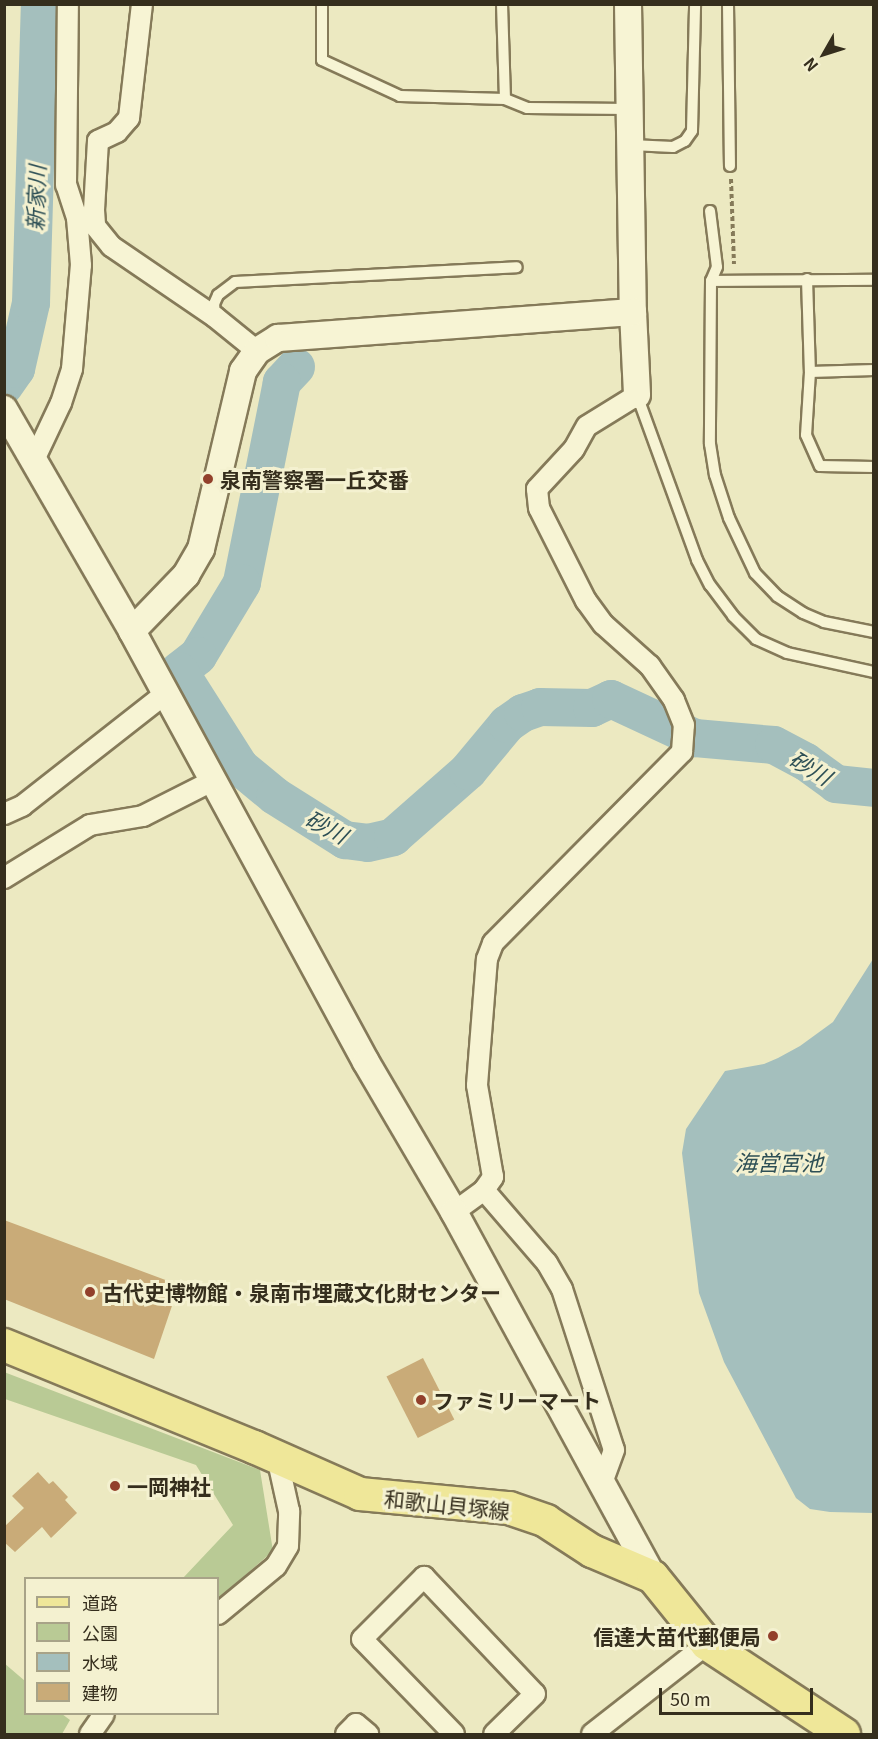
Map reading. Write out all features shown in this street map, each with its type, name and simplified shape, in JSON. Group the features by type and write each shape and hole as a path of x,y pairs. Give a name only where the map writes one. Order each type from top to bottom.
{"main road":[{"name":"和歌山貝塚線","path":"4,1345 277,1457 360,1494 509,1508 546,1521 592,1551 653,1577 707,1644 844,1734"}],"street":[{"path":"34,460 61,403 72,369 81,265 77,218 66,185 68,4"},
{"path":"142,4 129,118 117,132 98,141 95,226 111,246 215,317 257,351"},
{"path":"454,1212 484,1190 493,1177 477,1085 487,959 493,943 682,752 683,734 674,700 650,666 603,624 586,601 539,508 537,489 574,449 587,426 637,395 633,312 628,4"},
{"path":"132,631 186,575 201,549 243,371 257,351 278,338 633,312"},
{"path":"4,409 132,631 366,1062 454,1212 653,1577"},
{"path":"4,814 22,806 166,693"},
{"path":"4,878 90,825 143,816 214,780"},
{"path":"484,1190 547,1263 562,1289 614,1450 602,1483"},
{"path":"219,1613 276,1566 288,1546 289,1511 277,1457"},
{"path":"454,1734 362,1639 424,1577 535,1694 494,1734"},
{"path":"592,1734 707,1644"},
{"path":"90,1734 103,1715"},
{"path":"346,1734 356,1724 368,1734"}],"lane":[{"path":"322,4 322,60 400,96 506,99 527,108 630,109"},
{"path":"502,4 506,99"},
{"path":"630,145 673,147 685,141 692,131 693,9 695,4"},
{"path":"728,4 730,166"},
{"path":"711,211 717,267 711,281 710,444 715,474 743,554 755,573 777,596 803,613 824,622 873,632"},
{"path":"215,317 214,304 218,296 235,282 517,267"},
{"path":"807,279 810,372 806,435 820,466 873,467"},
{"path":"711,281 873,280"},
{"path":"810,372 873,370"},
{"path":"637,395 697,560 710,585 733,616 756,639 787,653 873,672"}],"path":[{"path":"730,166 735,281"}],"green space":[{"path":"4,1372 260,1470 273,1551 219,1598 219,1577 184,1577 233,1525 196,1465 5,1399"},
{"path":"4,1663 24,1680 24,1715 63,1715 70,1720 62,1734 5,1734"}],"water":[{"name":"海営宮池","path":"873,959 873,1513 830,1512 810,1509 796,1498 724,1362 699,1293 682,1153 686,1129 725,1071 764,1064 778,1058 800,1046 833,1022"}],"building":[{"name":"古代史博物館・泉南市埋蔵文化財センター","path":"4,1220 179,1285 154,1359 4,1299"},
{"name":"ファミリーマート","path":"423,1358 454,1419 418,1438 386,1377"},
{"path":"38,1472 49,1484 53,1481 68,1497 65,1500 77,1513 51,1538 42,1527 15,1552 4,1542 4,1527 24,1508 12,1496"}],"waterway":[{"name":"新家川","path":"4,386 16,369 31,303 40,4"},
{"name":"砂川","path":"296,367 282,382 242,583 198,656 179,671 240,767 275,796 345,840 368,843 393,837 468,771 507,724 523,713 540,707 592,708 611,699 695,738 774,745 806,762 836,784 874,788"}],"place":[{"name":"泉南警察署一丘交番","path":"208,479"},
{"name":"古代史博物館・泉南市埋蔵文化財センター","path":"90,1292"},
{"name":"ファミリーマート","path":"421,1400"},
{"name":"一岡神社","path":"115,1486"},
{"name":"信達大苗代郵便局","path":"773,1636"}]}
